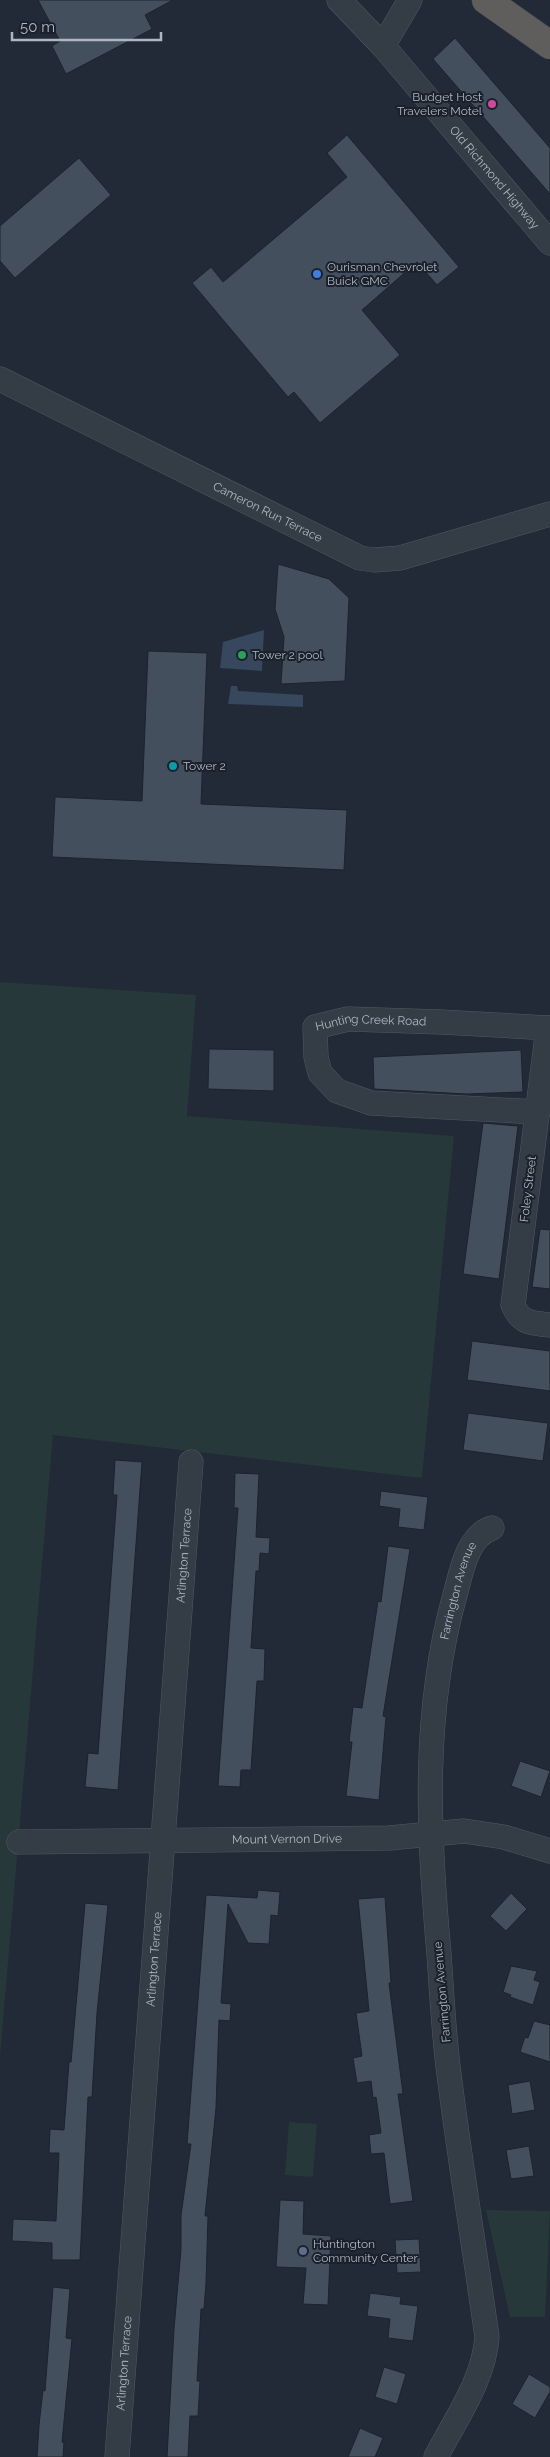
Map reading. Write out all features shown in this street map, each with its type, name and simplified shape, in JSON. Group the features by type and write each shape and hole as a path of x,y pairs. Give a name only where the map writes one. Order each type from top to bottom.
{"highway":[{"path":"486,0 550,44"}],"street":[{"path":"383,46 410,0"},
{"name":"Old Richmond Highway","path":"350,4 383,46 550,243"},
{"name":"Cameron Run Terrace","path":"0,379 360,558 374,560 400,558 550,514"},
{"name":"Hunting Creek Road","path":"538,1112 371,1103 337,1091 320,1073 316,1057 315,1027 348,1019 549,1028"},
{"name":"Foley Street","path":"549,1028 513,1305 518,1316 527,1322 550,1325"},
{"name":"Arlington Terrace","path":"117,2457 191,1462"},
{"name":"Farrington Avenue","path":"436,2457 479,2372 486,2354 487,2338 450,2080 433,1884 429,1784 438,1671 464,1564 485,1530 492,1528"},
{"name":"Mount Vernon Drive","path":"20,1842 389,1838 464,1831 504,1837 550,1851"}],"shaded area":[{"path":"0,982 196,995 187,1116 454,1136 422,1478 53,1435 0,2057"},
{"path":"289,2122 317,2124 313,2177 285,2175"},
{"path":"486,2210 550,2211 545,2317 510,2317"}],"water":[{"name":"Tower 2 pool","path":"264,630 262,671 220,668 223,642"},
{"name":"Tower 2 pool","path":"231,686 237,686 238,691 303,695 303,707 228,704"}],"building":[{"path":"38,0 173,0 145,15 152,29 66,74 52,46 60,41"},
{"name":"Budget Host Travelers Motel","path":"455,38 550,148 550,194 433,59"},
{"name":"Ourisman Chevrolet Buick GMC","path":"347,135 459,267 437,285 417,262 362,310 400,355 320,423 294,392 288,397 192,283 211,267 223,282 347,177 327,153"},
{"path":"79,158 111,195 15,278 0,261 0,226"},
{"path":"278,564 329,579 349,598 345,681 281,684 284,637 275,609"},
{"name":"Tower 2","path":"148,651 207,653 201,804 347,810 344,870 52,857 55,797 142,801"},
{"path":"209,1049 274,1050 274,1091 208,1089"},
{"path":"521,1050 523,1092 467,1094 374,1089 373,1057"},
{"path":"483,1123 518,1126 499,1279 463,1274"},
{"path":"540,1229 550,1230 550,1289 532,1287"},
{"path":"472,1341 550,1351 550,1391 467,1380"},
{"path":"468,1413 548,1423 543,1461 463,1450"},
{"path":"115,1460 142,1462 118,1790 85,1787 88,1753 98,1754 117,1495 113,1495"},
{"path":"235,1473 259,1474 256,1537 270,1538 269,1554 260,1553 259,1571 256,1571 251,1648 265,1649 264,1681 257,1681 251,1770 241,1770 240,1787 218,1786 238,1508 234,1508"},
{"path":"381,1491 428,1497 424,1530 398,1527 400,1509 379,1506"},
{"path":"388,1546 410,1549 383,1716 386,1717 379,1800 346,1796 352,1742 349,1742 353,1707 362,1708 378,1601 381,1602"},
{"path":"520,1761 550,1771 541,1797 511,1786"},
{"path":"258,1890 280,1892 278,1916 271,1915 269,1944 248,1943 228,1904 221,2003 231,2004 230,2021 219,2020 216,2108 205,2216 208,2216 206,2283 204,2309 201,2309 197,2381 200,2381 198,2416 190,2416 188,2457 167,2457 174,2329 181,2249 181,2215 191,2144 187,2144 206,1895 257,1898"},
{"path":"511,1893 527,1909 506,1931 490,1916"},
{"path":"385,1897 391,1983 389,1983 403,2094 398,2094 413,2201 390,2204 384,2153 371,2154 369,2135 381,2133 376,2097 373,2098 371,2081 357,2083 353,2058 362,2056 356,2013 369,2011 358,1899"},
{"path":"85,1903 108,1905 97,2013 92,2097 88,2097 80,2260 52,2260 52,2243 12,2241 13,2219 56,2221 59,2153 49,2153 50,2129 64,2130"},
{"path":"511,1966 537,1971 534,1980 540,1982 533,2005 510,1997 511,1995 503,1992"},
{"path":"534,2021 550,2025 550,2062 520,2052 525,2037 528,2038"},
{"path":"530,2081 535,2110 512,2114 508,2085"},
{"path":"529,2146 534,2176 511,2179 506,2150"},
{"name":"Huntington Community Center","path":"280,2200 304,2201 303,2234 331,2236 328,2305 303,2304 306,2268 276,2267"},
{"path":"419,2239 421,2272 397,2273 395,2240"},
{"path":"53,2287 70,2289 66,2338 72,2339 62,2442 64,2443 63,2457 37,2457 43,2390 45,2391"},
{"path":"370,2293 401,2297 400,2304 418,2306 413,2341 388,2338 390,2319 367,2316"},
{"path":"384,2367 406,2374 397,2404 375,2397"},
{"path":"529,2374 550,2387 550,2392 535,2418 512,2404"},
{"path":"360,2428 383,2438 375,2457 348,2457"}],"place":[{"name":"Budget Host Travelers Motel","path":"492,104"},
{"name":"Ourisman Chevrolet Buick GMC","path":"317,274"},
{"name":"Tower 2 pool","path":"242,655"},
{"name":"Tower 2","path":"173,766"},
{"name":"Huntington Community Center","path":"303,2251"}]}
